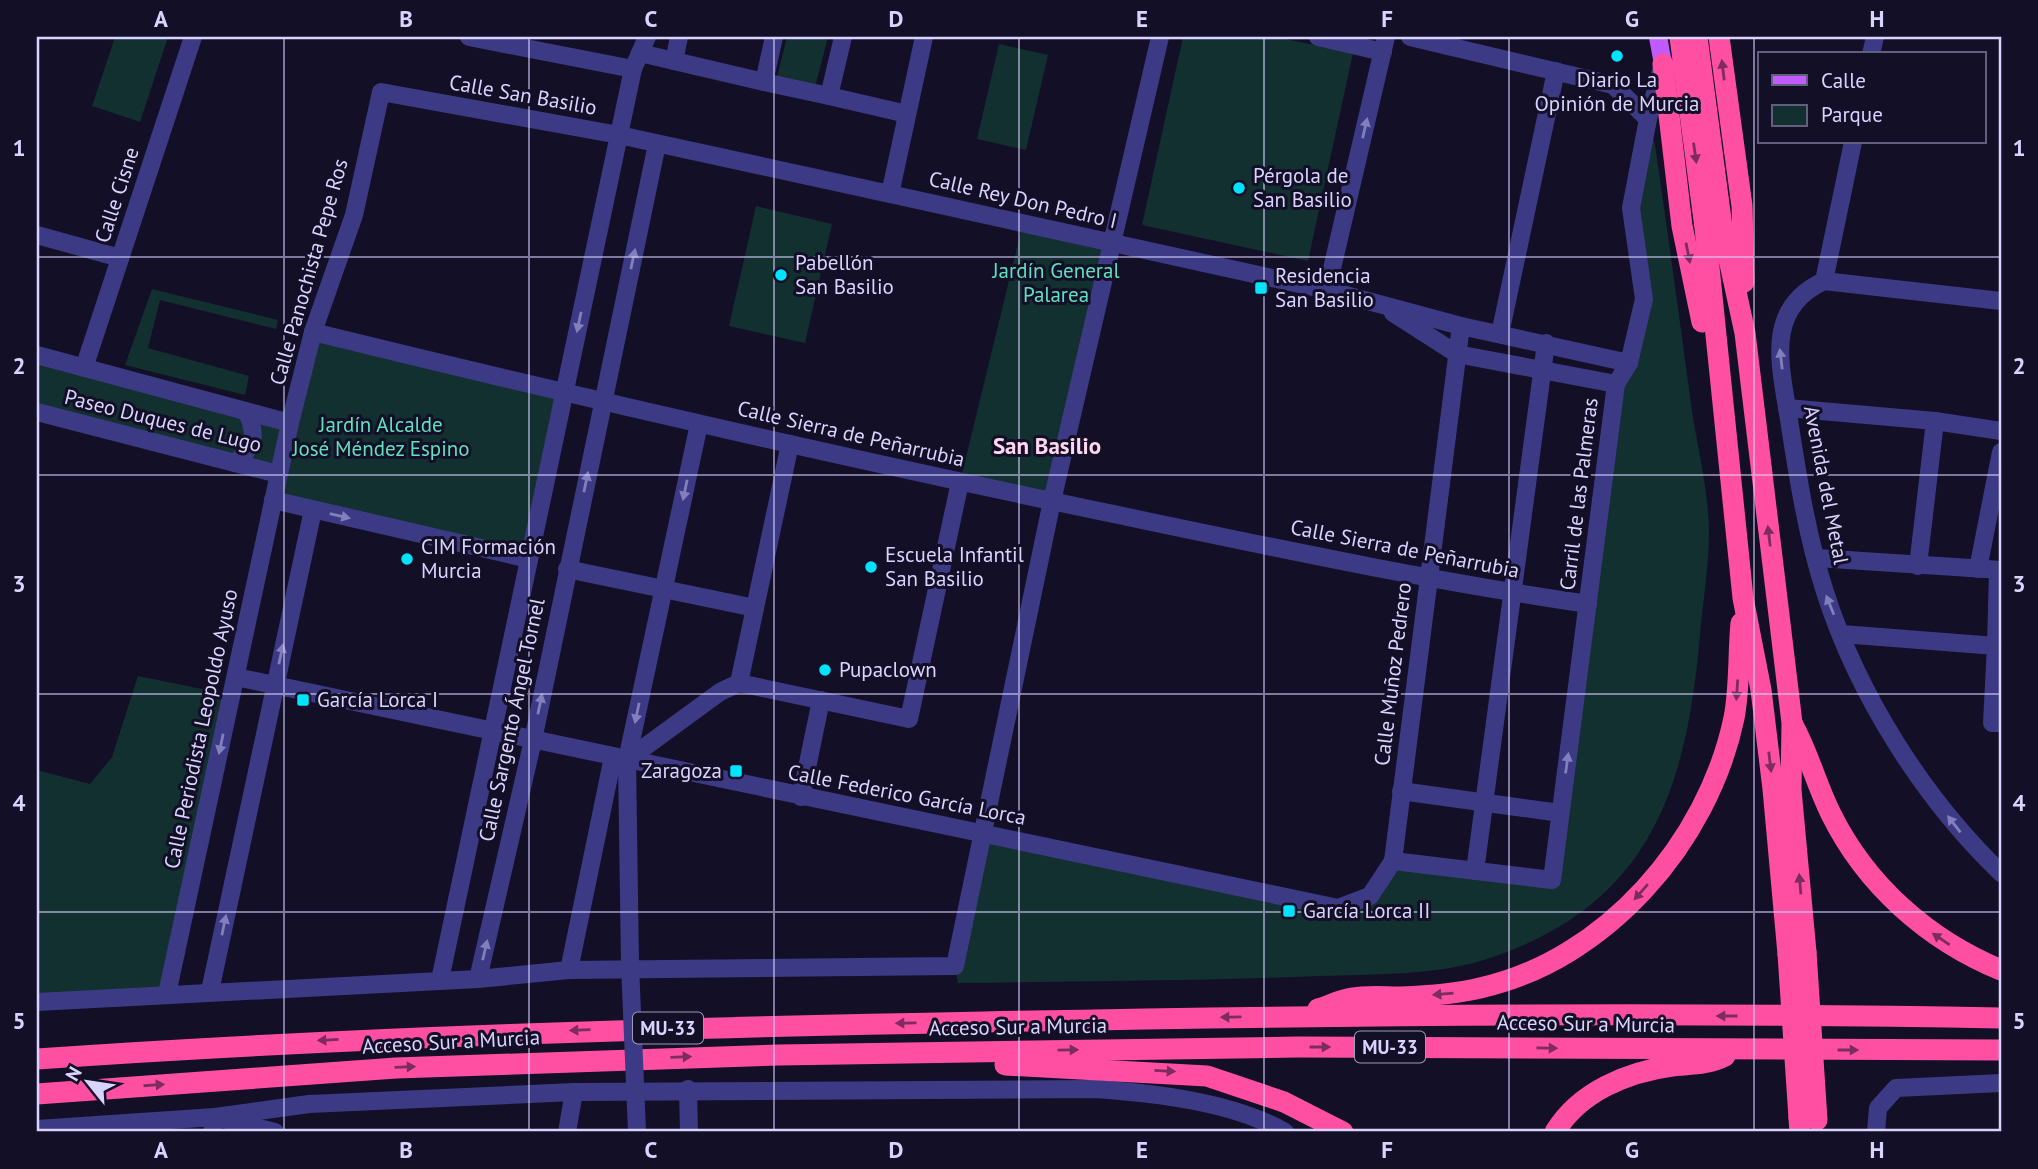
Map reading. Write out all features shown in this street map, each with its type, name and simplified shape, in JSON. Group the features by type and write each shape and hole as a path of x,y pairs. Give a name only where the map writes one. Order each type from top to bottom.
{"highway":[{"path":"1680,37 1705,228 1723,427 1743,598 1763,702 1797,953"},
{"path":"1697,37 1722,227 1745,333 1792,723 1791,790 1797,953 1809,1126"},
{"path":"1719,37 1742,206 1745,333"},
{"path":"1662,64 1682,226 1723,427"},
{"path":"1299,1016 1353,998 1460,992 1515,978 1572,950 1637,898 1677,846 1714,777 1726,747 1734,717 1743,598"},
{"path":"1792,723 1810,755 1821,790 1840,832 1870,874 1894,901 1935,935 2001,970"},
{"name":"Acceso Sur a Murcia","path":"37,1059 262,1044 574,1030 1299,1016 2001,1018"},
{"name":"Acceso Sur a Murcia","path":"37,1094 396,1068 779,1055 1298,1047 2001,1050"},
{"path":"1555,1132 1586,1099 1628,1076 1672,1066 1709,1064 1737,1050"},
{"path":"779,1055 1182,1072 1229,1082 1284,1101 1343,1132"}],"main road":[{"path":"1658,37 1662,64"}],"street":[{"name":"Calle Cisne","path":"84,368 193,37"},
{"path":"469,37 640,53 907,114"},
{"path":"674,61 680,37"},
{"path":"764,82 774,37"},
{"path":"829,96 843,37"},
{"path":"890,194 924,37"},
{"path":"37,1002 478,979 569,970 955,966 1052,501 1160,37"},
{"path":"1318,37 1384,44 1327,290"},
{"path":"1410,37 1614,85 1648,119"},
{"name":"Calle Sargento Ángel Tornel","path":"440,980 619,135 640,53"},
{"name":"Carril de las Palmeras","path":"1475,871 1552,880 1616,384 1629,363 1644,299 1630,208 1662,64"},
{"path":"1500,334 1556,71"},
{"name":"Calle San Basilio","path":"381,92 657,144"},
{"name":"Calle Panochista Pepe Ros","path":"278,474 313,332 354,215 381,92"},
{"name":"Calle Sargento Ángel Tornel","path":"478,979 533,740 657,144"},
{"name":"Calle Rey Don Pedro I","path":"657,144 1327,290 1461,326 1629,363"},
{"path":"1852,144 1825,281 2001,301"},
{"path":"37,235 120,258"},
{"name":"Avenida del Metal","path":"1825,281 1809,288 1784,320 1779,348 1803,508 1825,592 1872,700 1922,782 1965,838 2001,873"},
{"name":"Calle Rey Don Pedro I","path":"1378,304 1457,355 1616,384"},
{"name":"Calle Muñoz Pedrero","path":"1392,861 1461,326"},
{"name":"Calle Sierra de Peñarrubia","path":"313,332 564,394 960,482 1428,580 1588,604"},
{"path":"1392,861 1475,871 1546,343"},
{"name":"Paseo Duques de Lugo","path":"37,355 290,423"},
{"path":"1787,408 1935,421 2001,431"},
{"path":"234,463 247,453 254,439 254,426 246,411"},
{"name":"Paseo Duques de Lugo","path":"37,412 278,474"},
{"path":"1918,566 1935,421"},
{"path":"569,970 664,588 699,424"},
{"path":"739,683 790,444"},
{"path":"1978,569 2001,452"},
{"name":"Calle Periodista Leopoldo Ayuso","path":"167,994 278,474"},
{"path":"620,758 720,692 739,683 909,719 960,482"},
{"path":"273,500 529,559"},
{"path":"210,991 313,510"},
{"path":"1817,558 2000,570 1992,723 2001,723"},
{"path":"568,569 755,608"},
{"path":"1842,634 1996,646"},
{"name":"Calle Federico García Lorca","path":"236,677 1338,908 1370,896 1392,861"},
{"path":"801,797 821,701"},
{"path":"620,758 637,1132"},
{"path":"1401,791 1560,813"},
{"path":"1876,1132 1878,1108 1895,1088 2001,1083"},
{"path":"688,1089 689,1132"},
{"path":"37,1129 213,1125 251,1120 309,1104 688,1089 1133,1091 1210,1105 1252,1126 1285,1132"},
{"path":"567,1132 574,1092"},
{"path":"251,1120 275,1132"}],"green space":[{"path":"115,37 168,37 140,122 92,106"},
{"path":"787,37 828,37 815,87 777,77"},
{"path":"1183,37 1276,37 1353,53 1308,261 1142,225"},
{"path":"999,44 1048,55 1026,150 977,139"},
{"path":"1648,119 1655,145 1705,487 1709,545 1694,690 1684,741 1670,789 1651,833 1625,871 1590,905 1547,934 1493,957 1451,968 1386,974 1275,978 958,983 955,966 982,833 1338,908 1370,896 1393,861 1552,879 1616,384 1644,299 1631,208"},
{"name":"Pabellón San Basilio","path":"756,206 832,224 805,343 729,326"},
{"name":"Jardín General Palarea","path":"1023,223 1114,243 1052,501 960,482"},
{"path":"152,289 278,320 276,329 160,300 148,348 249,376 245,395 125,365"},
{"name":"Jardín Alcalde José Méndez Espino","path":"313,332 564,394 529,559 273,500 278,474 37,412 37,355 289,423"},
{"path":"138,676 232,695 167,994 37,1002 37,770 90,784 112,757"}],"place":[{"name":"Diario La Opinión de Murcia","path":"1617,56"},
{"name":"Pérgola de San Basilio","path":"1239,188"},
{"name":"Pabellón San Basilio","path":"781,275"},
{"name":"Residencia San Basilio","path":"1261,288"},
{"name":"CIM Formación Murcia","path":"407,559"},
{"name":"Escuela Infantil San Basilio","path":"871,567"},
{"name":"Pupaclown","path":"825,670"},
{"name":"García Lorca I","path":"303,700"},
{"name":"Zaragoza","path":"736,771"},
{"name":"García Lorca II","path":"1289,911"}],"district":[{"name":"San Basilio","path":"1047,446"}]}
